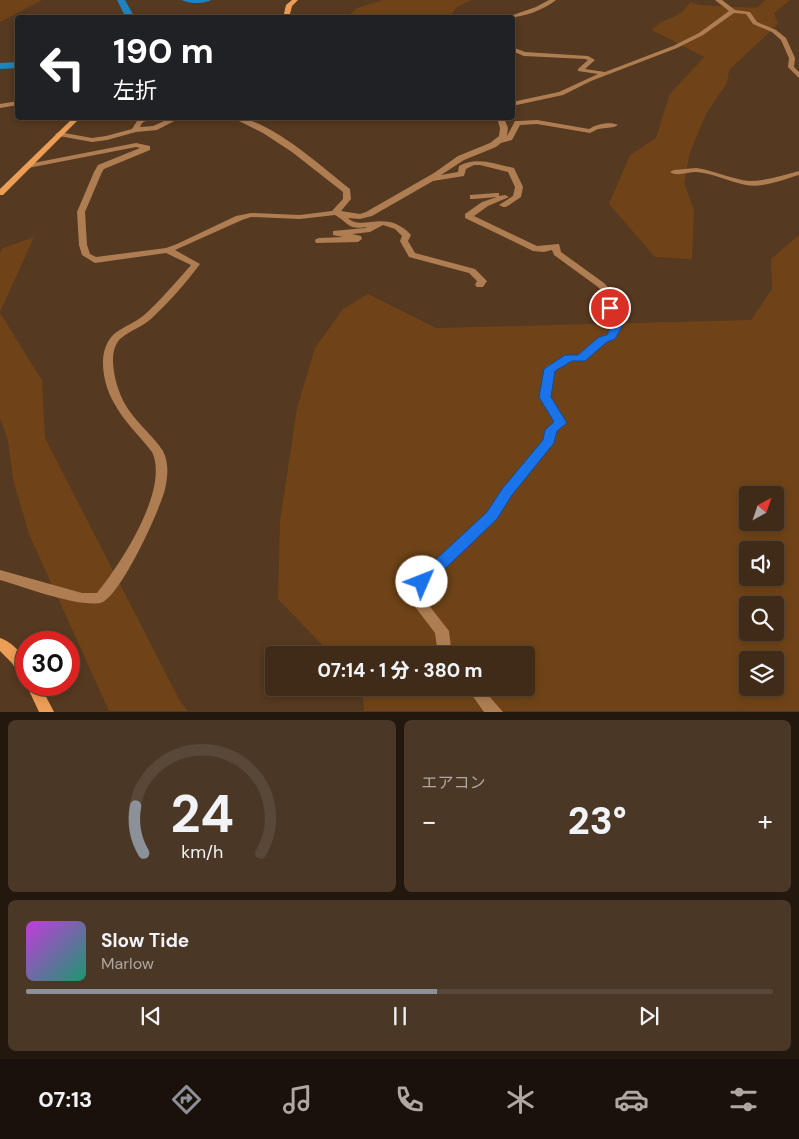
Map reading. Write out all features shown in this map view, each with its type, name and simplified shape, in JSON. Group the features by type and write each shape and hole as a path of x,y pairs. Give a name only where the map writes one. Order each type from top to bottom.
{"street":[{"path":"287,15 289,5 295,0"},
{"path":"515,15 538,8 552,0"},
{"path":"718,0 734,11 748,13 755,23 781,36 789,48 792,58 791,67 799,76"},
{"path":"710,1 728,6"},
{"path":"515,103 561,94 589,80 675,47 701,34 734,11"},
{"path":"515,50 524,54 586,57 592,60 580,70 608,73"},
{"path":"515,58 524,54"},
{"path":"0,106 15,104"},
{"path":"0,193 74,120"},
{"path":"135,130 139,122 142,120"},
{"path":"59,134 92,140 135,130 154,128 172,120"},
{"path":"242,120 265,132 315,165 348,191 347,199 338,214"},
{"path":"497,142 503,136 504,128 501,120"},
{"path":"28,166 136,145 147,148 101,167 98,172 81,212 83,245 86,255 95,260 167,250 204,236 233,220 251,215 300,217 338,214 360,217 369,214 437,175 461,158 509,138 518,123 537,122 590,131 596,127 614,125"},
{"path":"424,182 461,174 462,168 465,165 479,163 511,170 519,187 518,191 504,201 485,204 468,216 536,249 544,250 556,246 557,253 601,285 613,298 608,318 619,321 611,337 603,339 581,358 570,358 550,369 545,397 561,423 551,430 549,440 507,492 492,515 422,582 417,600 442,631 444,646"},
{"path":"674,172 696,170 747,183 766,182 799,173"},
{"path":"473,197 504,201"},
{"path":"338,214 348,222 356,225 377,221 384,222 401,230 407,235 404,241 412,255 472,271 482,280 480,285"},
{"path":"319,240 358,239 336,234 367,230 384,222"},
{"path":"0,575 82,598 100,598 121,573 144,529 160,490 162,474 160,458 152,444 127,418 117,401 110,382 109,351 118,336 145,319 177,287 196,264 167,250"},
{"path":"0,644 15,657"},
{"path":"39,696 47,712"},
{"path":"480,696 490,708 496,712"}],"shaded area":[{"path":"0,0 42,0 0,22"},
{"path":"383,0 471,0 457,7 451,15 349,15 357,8"},
{"path":"765,0 790,0 774,13 778,24 729,70 727,83 706,114 690,152 684,183 694,210 692,259 655,257 609,204 630,155 656,138 670,94 704,57 652,30 662,22 681,13 690,2 699,5 757,8"},
{"path":"799,235 799,711 364,711 363,696 535,696 535,646 323,646 278,599 280,521 297,408 315,348 343,309 368,294 436,328 751,320 772,289 771,259"},
{"path":"34,237 0,312 0,253 3,248"},
{"path":"0,313 42,380 45,438 181,703 188,711 109,711 80,647 80,631 73,631 29,534 13,479 8,441 0,418"}],"waterway":[{"path":"121,0 128,15"},
{"path":"186,0 207,0"},
{"path":"0,66 15,65"}],"route":[{"path":"422,582 492,515 507,492 549,440 551,430 561,423 545,397 550,369 570,358 581,358 603,339 611,337 619,321 608,318 610,308"}]}
